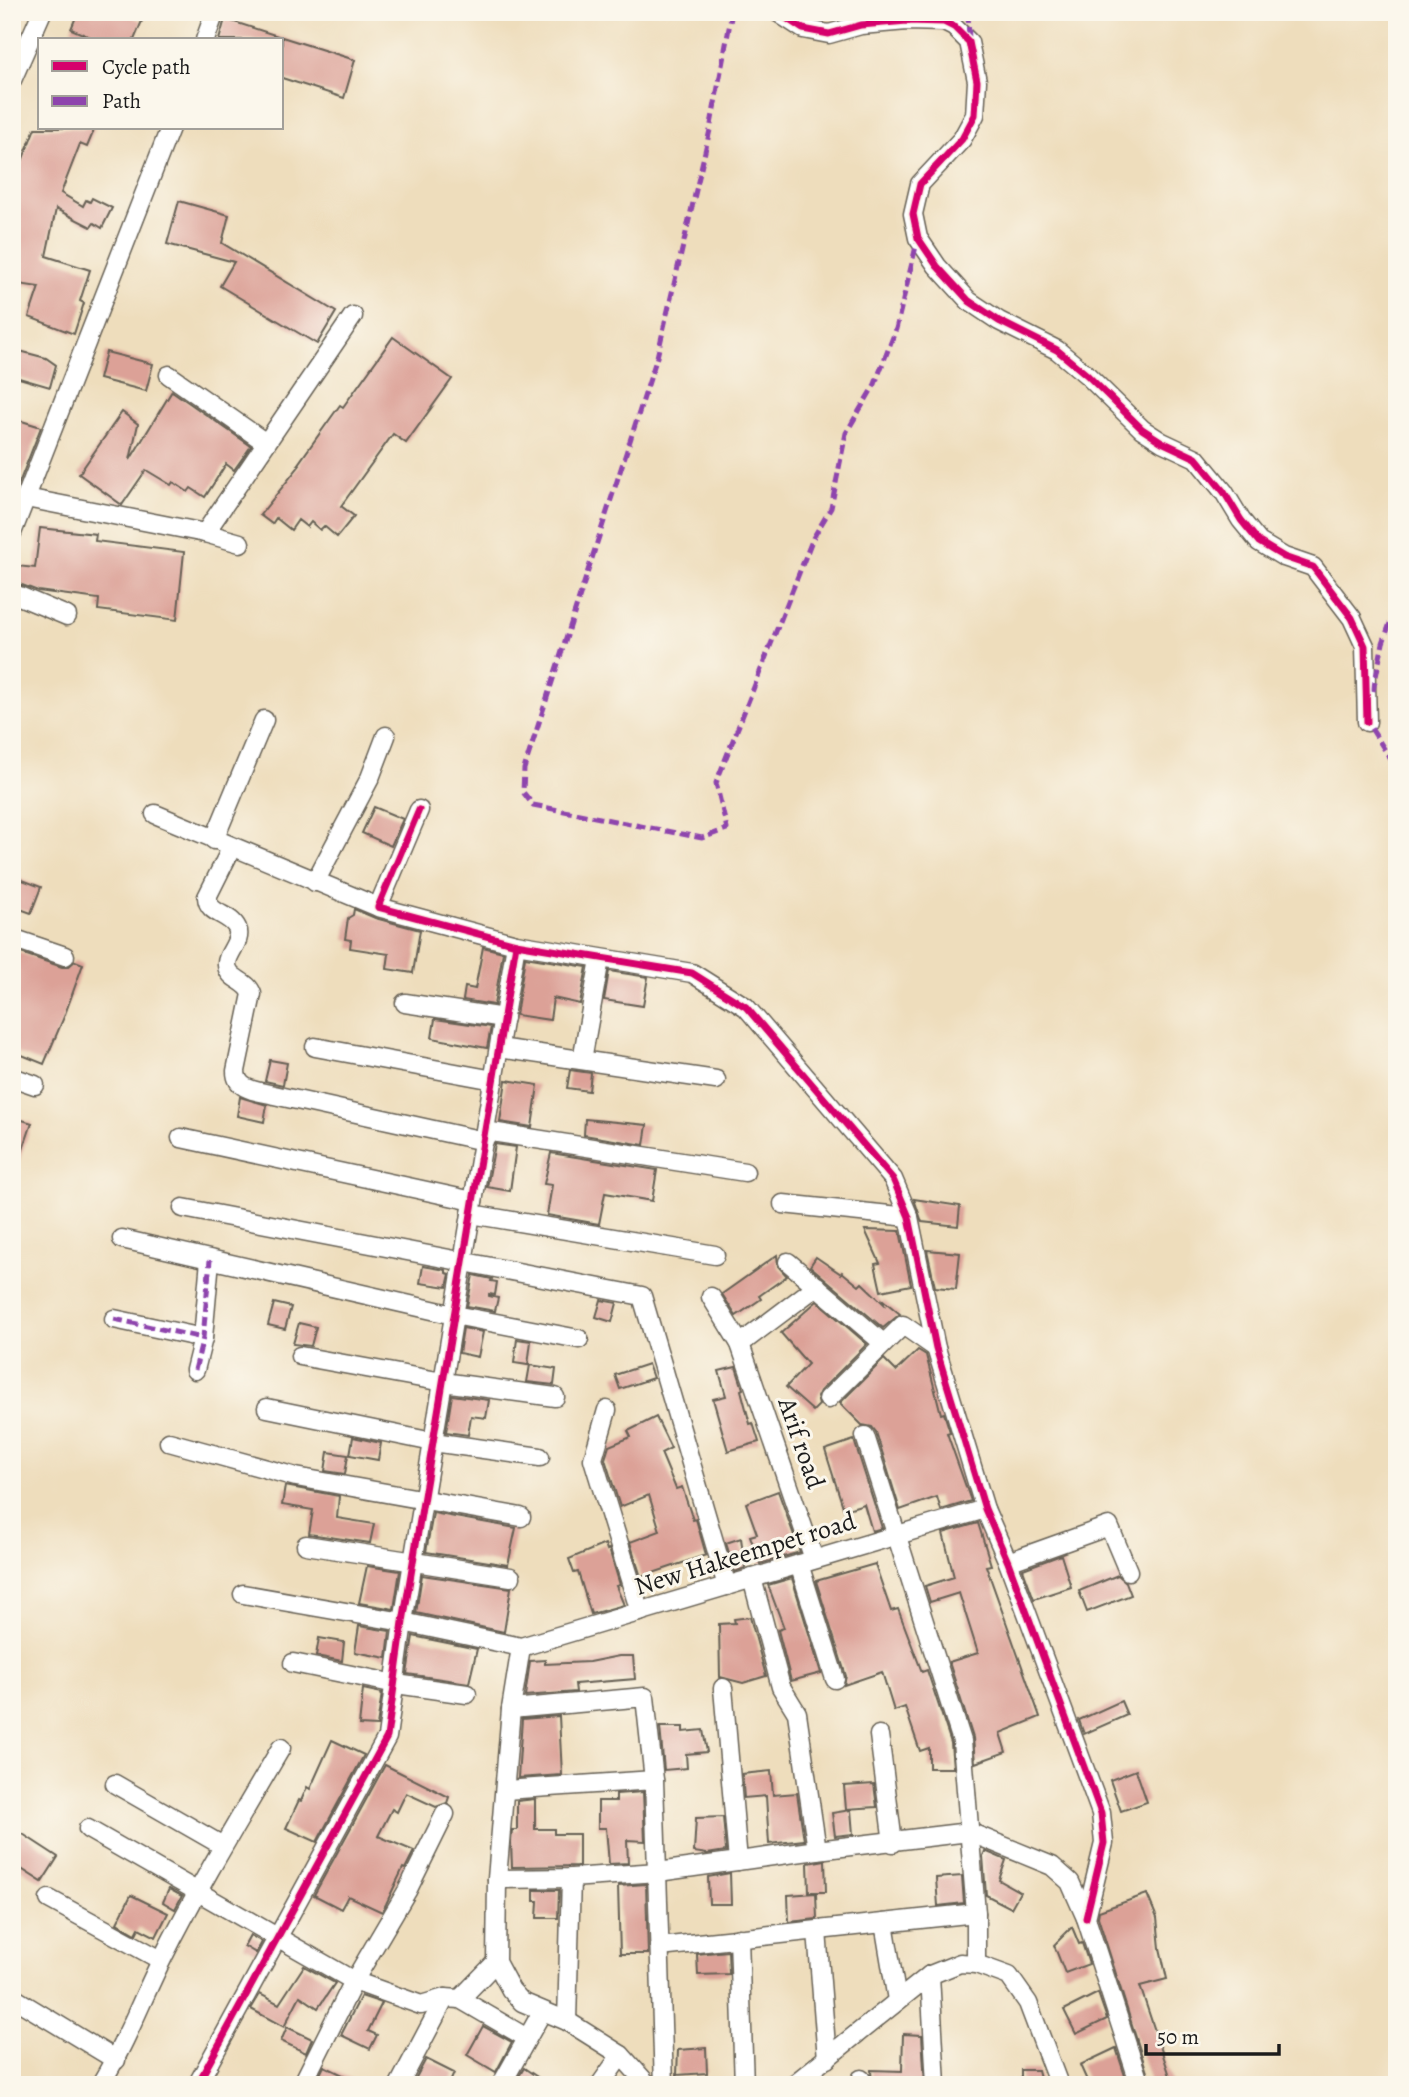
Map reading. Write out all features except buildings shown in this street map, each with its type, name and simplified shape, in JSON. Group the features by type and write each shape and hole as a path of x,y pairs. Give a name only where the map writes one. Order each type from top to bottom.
{"street":[{"path":"12,80 41,12"},
{"path":"206,38 215,12"},
{"path":"777,12 803,29 829,34 873,24 944,22 954,27 969,42 977,81 975,115 962,139 920,184 914,214 918,238 937,266 969,301 999,321 1057,350 1087,375 1142,429 1195,458 1224,492 1241,520 1259,542 1284,557 1313,567 1353,618 1365,646 1367,722"},
{"path":"12,533 169,130"},
{"path":"205,533 353,316"},
{"path":"169,375 266,443"},
{"path":"26,498 205,533 240,543"},
{"path":"12,593 67,616"},
{"path":"214,840 264,720"},
{"path":"315,881 370,778 386,736"},
{"path":"378,907 419,810"},
{"path":"155,814 378,907 516,944 692,973 746,1007 893,1179 909,1217 936,1348 985,1508 1008,1562 1101,1812 1104,1843 1086,1918"},
{"path":"232,847 207,902 214,911 237,928 238,937 227,967 233,976 247,984 252,994 236,1071 243,1087 484,1136 746,1172"},
{"path":"12,938 65,956"},
{"path":"197,2085 387,1737 413,1560 516,944"},
{"path":"582,1060 600,958"},
{"path":"405,1003 504,1018"},
{"path":"315,1047 494,1080"},
{"path":"499,1048 716,1080"},
{"path":"12,1077 35,1084"},
{"path":"181,1138 472,1208 715,1255"},
{"path":"783,1204 909,1217"},
{"path":"183,1208 642,1296 727,1586"},
{"path":"122,1240 454,1315 579,1339"},
{"path":"195,1370 203,1338 210,1260"},
{"path":"788,1262 883,1343"},
{"path":"740,1344 817,1286"},
{"name":"Arif road","path":"711,1297 740,1344 806,1562 835,1679"},
{"path":"114,1319 203,1338"},
{"path":"828,1399 903,1325 936,1348"},
{"path":"300,1356 443,1382 555,1397"},
{"path":"267,1408 433,1442 540,1457"},
{"path":"607,1409 593,1459 640,1612"},
{"path":"865,1436 962,1741 976,1913 976,1964"},
{"path":"169,1442 296,1477 521,1517"},
{"name":"New Hakeempet road","path":"510,1645 640,1612 985,1508"},
{"path":"1008,1562 1109,1527 1128,1571"},
{"path":"306,1545 511,1577"},
{"path":"752,1578 781,1687 797,1713 817,1850"},
{"path":"243,1594 403,1622 510,1645 511,1709 490,1968 459,1995 399,2085"},
{"path":"293,1663 396,1684 467,1693"},
{"path":"723,1688 738,1861"},
{"path":"511,1709 645,1697 654,1780 664,2085"},
{"path":"879,1735 893,1843"},
{"path":"100,2085 116,2060 162,1960 198,1891 281,1748"},
{"path":"505,1790 654,1780"},
{"path":"115,1784 223,1846"},
{"path":"302,2085 354,1981 407,1891 445,1814"},
{"path":"88,1829 354,1981 421,2005 459,1995 535,2024 567,2021 648,2085"},
{"path":"497,1879 571,1878 658,1872 969,1832 1052,1866 1070,1882 1086,1918 1134,2083"},
{"path":"567,2021 571,1878"},
{"path":"49,1899 162,1960"},
{"path":"660,1947 976,1913"},
{"path":"884,1923 897,2000"},
{"path":"817,1931 827,2059"},
{"path":"739,1938 744,2085"},
{"path":"793,2085 897,2000 931,1985 960,1963 976,1964 1009,1976 1028,2003 1059,2085"},
{"path":"490,1968 522,2002 535,2024"},
{"path":"931,1985 936,2085"},
{"path":"12,1997 116,2060"},
{"path":"501,2085 535,2024"},
{"path":"600,2085 618,2060"}],"marked path":[{"path":"732,12 710,130 657,357 524,769 523,792 533,805 702,838 727,829 716,783 813,538 831,508 846,433 875,384 896,329 918,238"},
{"path":"968,12 969,42"},
{"path":"1373,691 1383,643 1397,603"},
{"path":"1369,715 1367,722 1397,769"},
{"path":"195,1370 203,1338 210,1260"},
{"path":"114,1319 203,1338"}],"cycle path":[{"path":"777,12 803,29 829,34 861,25 907,21 944,22 954,27 969,42 977,81 975,115 962,139 920,184 913,214 918,238 937,266 969,301 999,321 1057,350 1087,375 1142,429 1196,458 1259,542 1284,557 1313,567 1352,618 1365,646 1367,722"},
{"path":"419,810 378,907 516,944 692,973 746,1007 893,1179 909,1217 936,1348 985,1509 1008,1562 1101,1813 1104,1843 1086,1918"},
{"path":"197,2085 387,1737 403,1622 516,944"}]}
